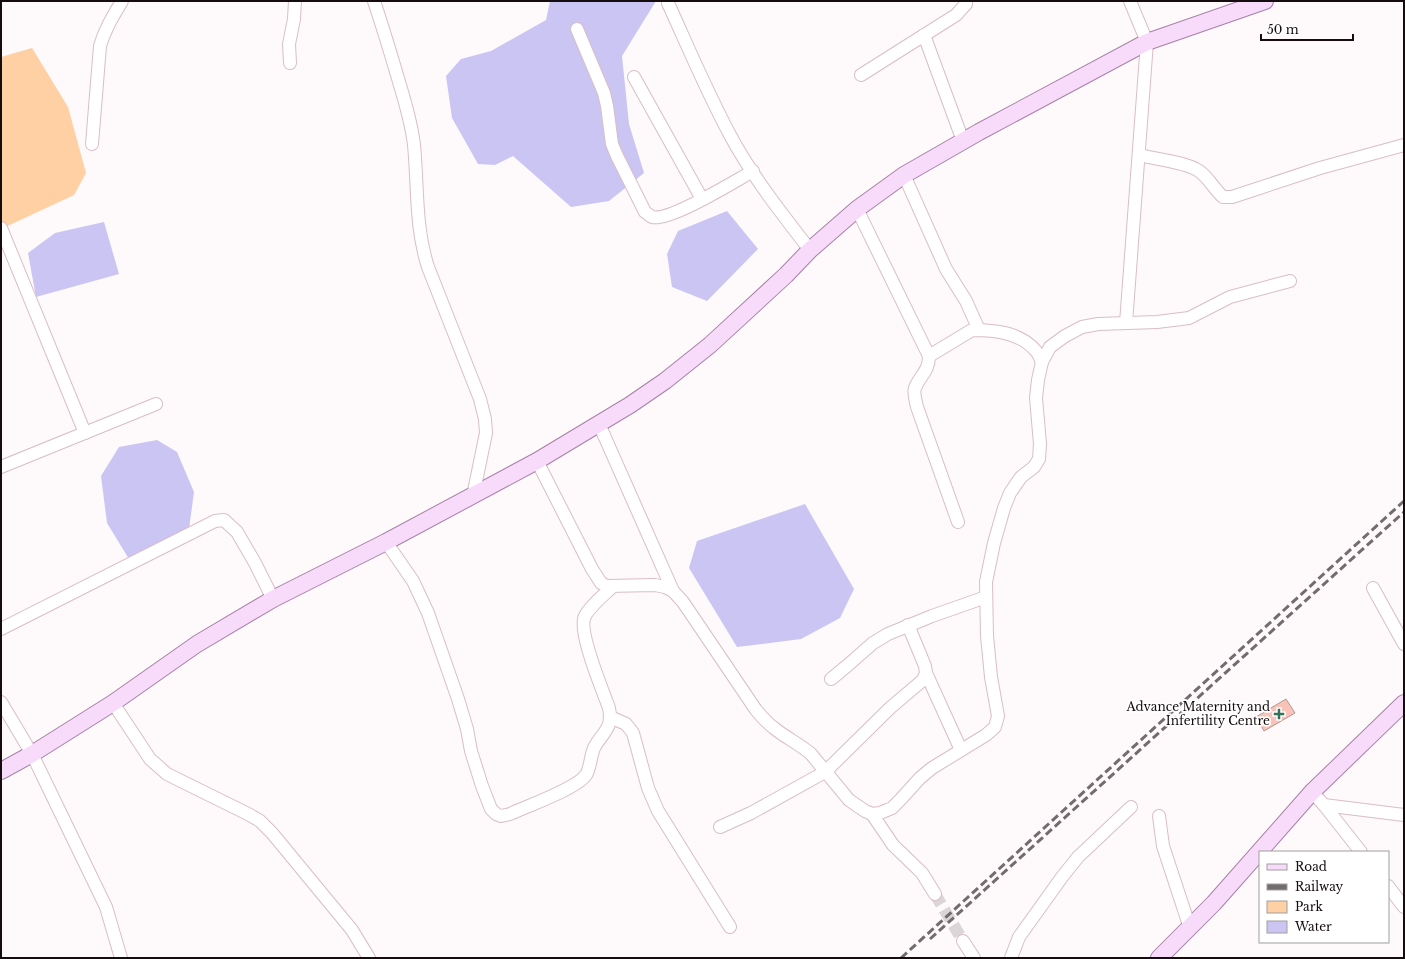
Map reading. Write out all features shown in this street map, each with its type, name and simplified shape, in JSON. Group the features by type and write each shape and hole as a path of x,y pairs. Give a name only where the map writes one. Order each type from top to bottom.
{"main road":[{"path":"1,771 32,754 113,703 197,644 273,599 473,496 537,461 630,405 665,381 710,345 810,250 857,209 904,175 962,141 1147,42 1265,1"},
{"path":"1260,851 1312,792 1404,703"},
{"path":"1159,958 1214,903 1259,852"}],"street":[{"path":"92,144 100,46 109,23 122,1"},
{"path":"290,63 289,44 294,18 295,1"},
{"path":"374,1 398,78 414,144 419,232 422,250 480,399 485,419 486,432 473,496"},
{"path":"862,75 956,15 966,4 966,1"},
{"path":"1126,323 1147,42 1130,1"},
{"path":"668,3 712,100 731,136 775,205 810,250"},
{"path":"577,30 604,93 611,139 617,156 645,212 652,217 662,217 683,209 753,171"},
{"path":"924,35 962,141"},
{"path":"634,77 702,199"},
{"path":"1138,155 1187,166 1199,171 1206,177 1215,191 1223,197 1232,196 1320,168 1404,145"},
{"path":"904,175 946,269 966,301 979,330"},
{"path":"857,209 929,356 929,365 915,389 916,402 958,522"},
{"path":"1,228 85,433"},
{"path":"599,424 673,590 683,602 756,710 765,721 778,732 804,748 849,800 872,814 880,813 892,808 920,778 932,768 986,735 995,727 998,716 991,677 987,636 986,582 994,543 1010,493 1021,477 1034,467 1039,459 1040,444 1036,398 1042,362 1050,347 1065,336 1082,327 1098,324 1157,322 1189,318 1230,297 1290,281"},
{"path":"929,356 972,330 979,330 1004,332 1024,340 1036,351 1042,362"},
{"path":"1,467 156,404"},
{"path":"537,461 592,569 601,583 613,586 655,586 673,590"},
{"path":"1,629 215,521 224,520 237,532 273,599"},
{"path":"386,542 413,581 422,599 458,699 467,729 471,751 482,786 491,809 496,814 502,816 510,814 572,787 582,780 587,773 593,749 607,730 610,723 610,716 609,708 592,660 583,624 587,611 613,586"},
{"path":"1373,588 1404,644"},
{"path":"831,679 873,643 908,625 986,597"},
{"path":"908,625 925,666 926,672 961,750"},
{"path":"720,827 751,813 825,772 890,708 916,687 923,680 926,672"},
{"path":"1,702 32,754 106,907 121,958"},
{"path":"113,703 150,759 167,774 260,821 272,833 352,930 369,958"},
{"path":"610,716 626,724 633,733 648,788 655,805 730,927"},
{"path":"1312,792 1360,851"},
{"path":"1324,805 1404,814"},
{"path":"1011,958 1019,937 1062,876 1078,857 1131,807"},
{"path":"872,814 893,845 922,873 935,894"},
{"path":"1159,816 1163,846 1190,928"},
{"path":"1389,887 1404,907"},
{"path":"963,940 974,958"}],"green space":[{"path":"32,48 68,107 86,173 74,195 1,229 1,57"}],"water":[{"path":"550,1 656,1 622,56 629,124 644,173 609,201 571,207 513,156 495,165 478,164 452,118 446,76 461,59 491,51 546,20"},
{"path":"727,211 758,249 707,301 672,287 667,254 678,231"},
{"path":"104,222 119,274 36,297 28,253 55,233"},
{"path":"157,440 177,452 194,492 189,529 129,559 107,523 101,476 119,447"},
{"path":"805,504 854,589 840,618 801,639 737,647 689,568 697,541"}],"building":[{"path":"1286,699 1295,713 1264,731 1256,717"}],"tunnel":[{"path":"935,894 963,941"}],"railway":[{"path":"901,958 1404,501"},
{"path":"930,939 1404,512"}],"place":[{"name":"Advance Maternity and Infertility Centre","path":"1279,714"}]}
